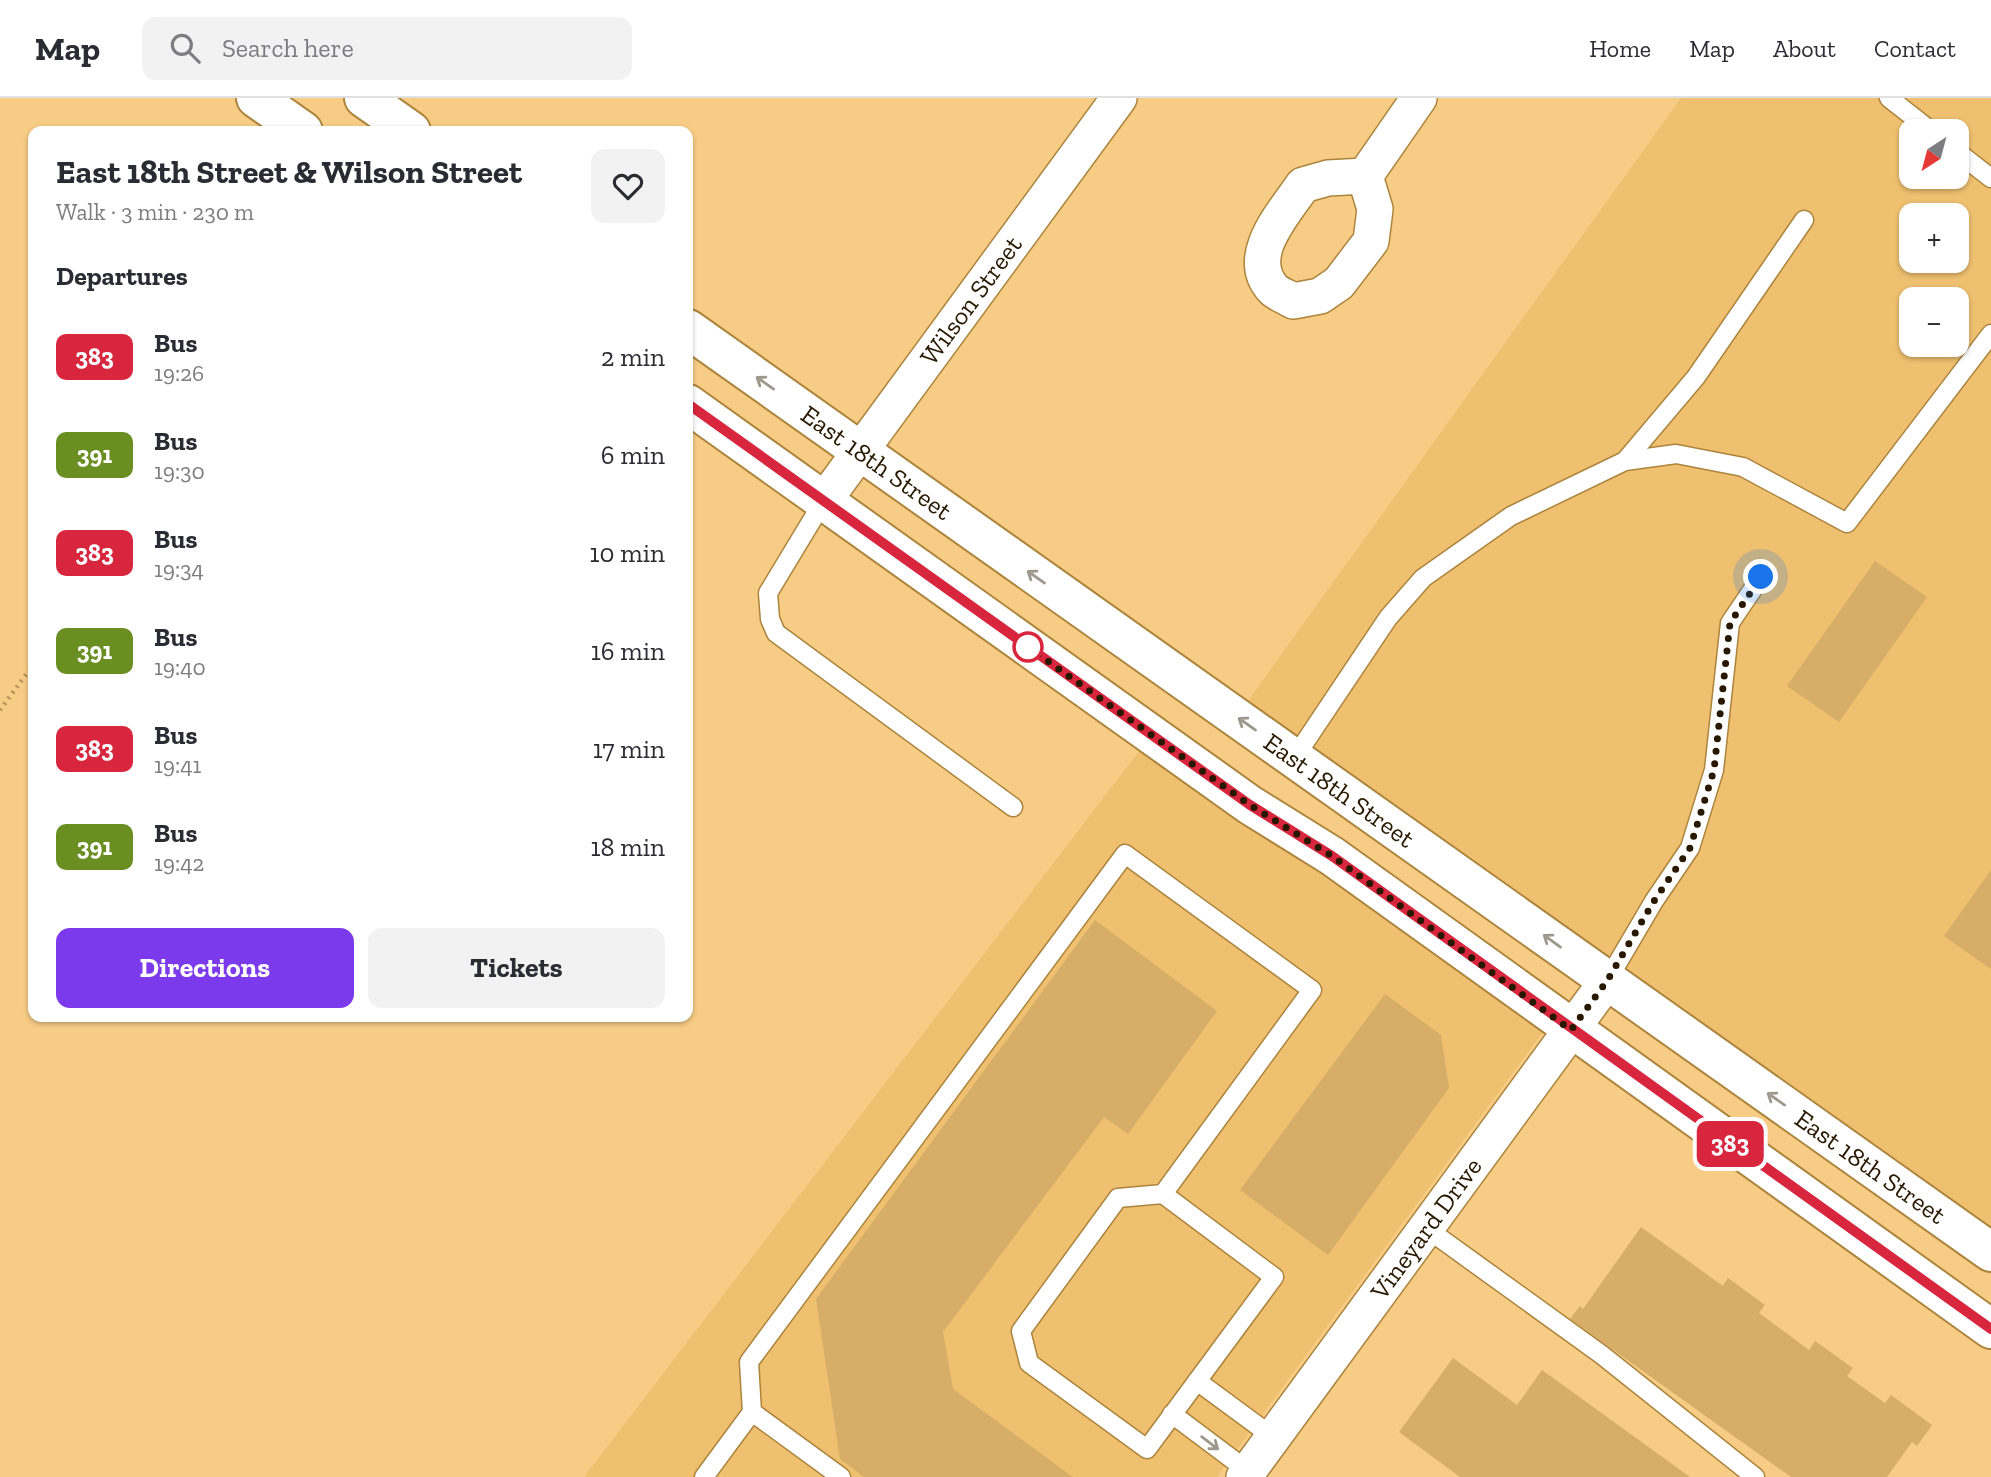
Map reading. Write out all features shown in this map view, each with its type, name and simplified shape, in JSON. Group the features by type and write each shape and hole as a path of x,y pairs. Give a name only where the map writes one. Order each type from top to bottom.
{"main road":[{"path":"256,98 296,126"},
{"path":"364,98 404,126"},
{"name":"East 18th Street","path":"693,333 1991,1252"},
{"path":"693,408 1250,805 1332,856 1991,1329"}],"street":[{"name":"Wilson Street","path":"824,502 1119,98"},
{"path":"1365,176 1419,98"},
{"name":"Vineyard Drive","path":"1246,1474 1607,981"}],"lane":[{"path":"1889,98 1916,119"},
{"path":"1969,161 1991,178"},
{"path":"1625,461 1696,377 1804,220"},
{"path":"1295,757 1388,618 1423,578 1511,516 1625,461 1676,454 1743,467 1847,523 1991,334"},
{"path":"824,502 768,593 770,619 776,633 1013,807"},
{"path":"1607,981 1654,901 1690,848 1714,770 1730,623 1761,577"},
{"path":"704,1477 752,1412 749,1362 1125,854 1311,990 1163,1194"},
{"path":"1163,1194 1274,1277 1197,1381 1147,1448 1029,1363 1021,1331 1118,1198 1163,1194"},
{"path":"1426,1228 1602,1354 1755,1477"},
{"path":"1197,1381 1273,1437"},
{"path":"752,1412 841,1477"},
{"path":"1172,1414 1246,1474"}],"path":[{"path":"0,710 28,672"}],"shaded area":[{"path":"1681,98 1991,98 1991,1226 1248,701"},
{"path":"1143,746 1545,1029 1217,1477 584,1477"}],"building":[{"path":"1875,561 1927,597 1839,722 1787,686"},
{"path":"1991,870 1991,969 1944,936"},
{"path":"1095,920 1217,1011 1128,1134 1104,1117 943,1332 953,1389 1073,1477 864,1477 840,1459 816,1299"},
{"path":"1385,994 1441,1035 1449,1088 1328,1255 1240,1190"},
{"path":"1641,1227 1723,1286 1728,1278 1765,1305 1759,1313 1809,1350 1815,1341 1853,1368 1847,1376 1885,1403 1891,1395 1932,1425 1917,1446 1912,1442 1887,1477 1791,1477 1570,1319 1580,1306 1583,1309"},
{"path":"1453,1358 1517,1405 1542,1370 1690,1477 1460,1477 1399,1432"}],"bus line":[{"name":"383","path":"693,408 1250,805 1332,856 1991,1329"}],"route":[{"path":"1028,647 1250,805 1332,856 1571,1030 1607,981 1654,901 1690,848 1714,770 1730,623 1761,577"}]}
